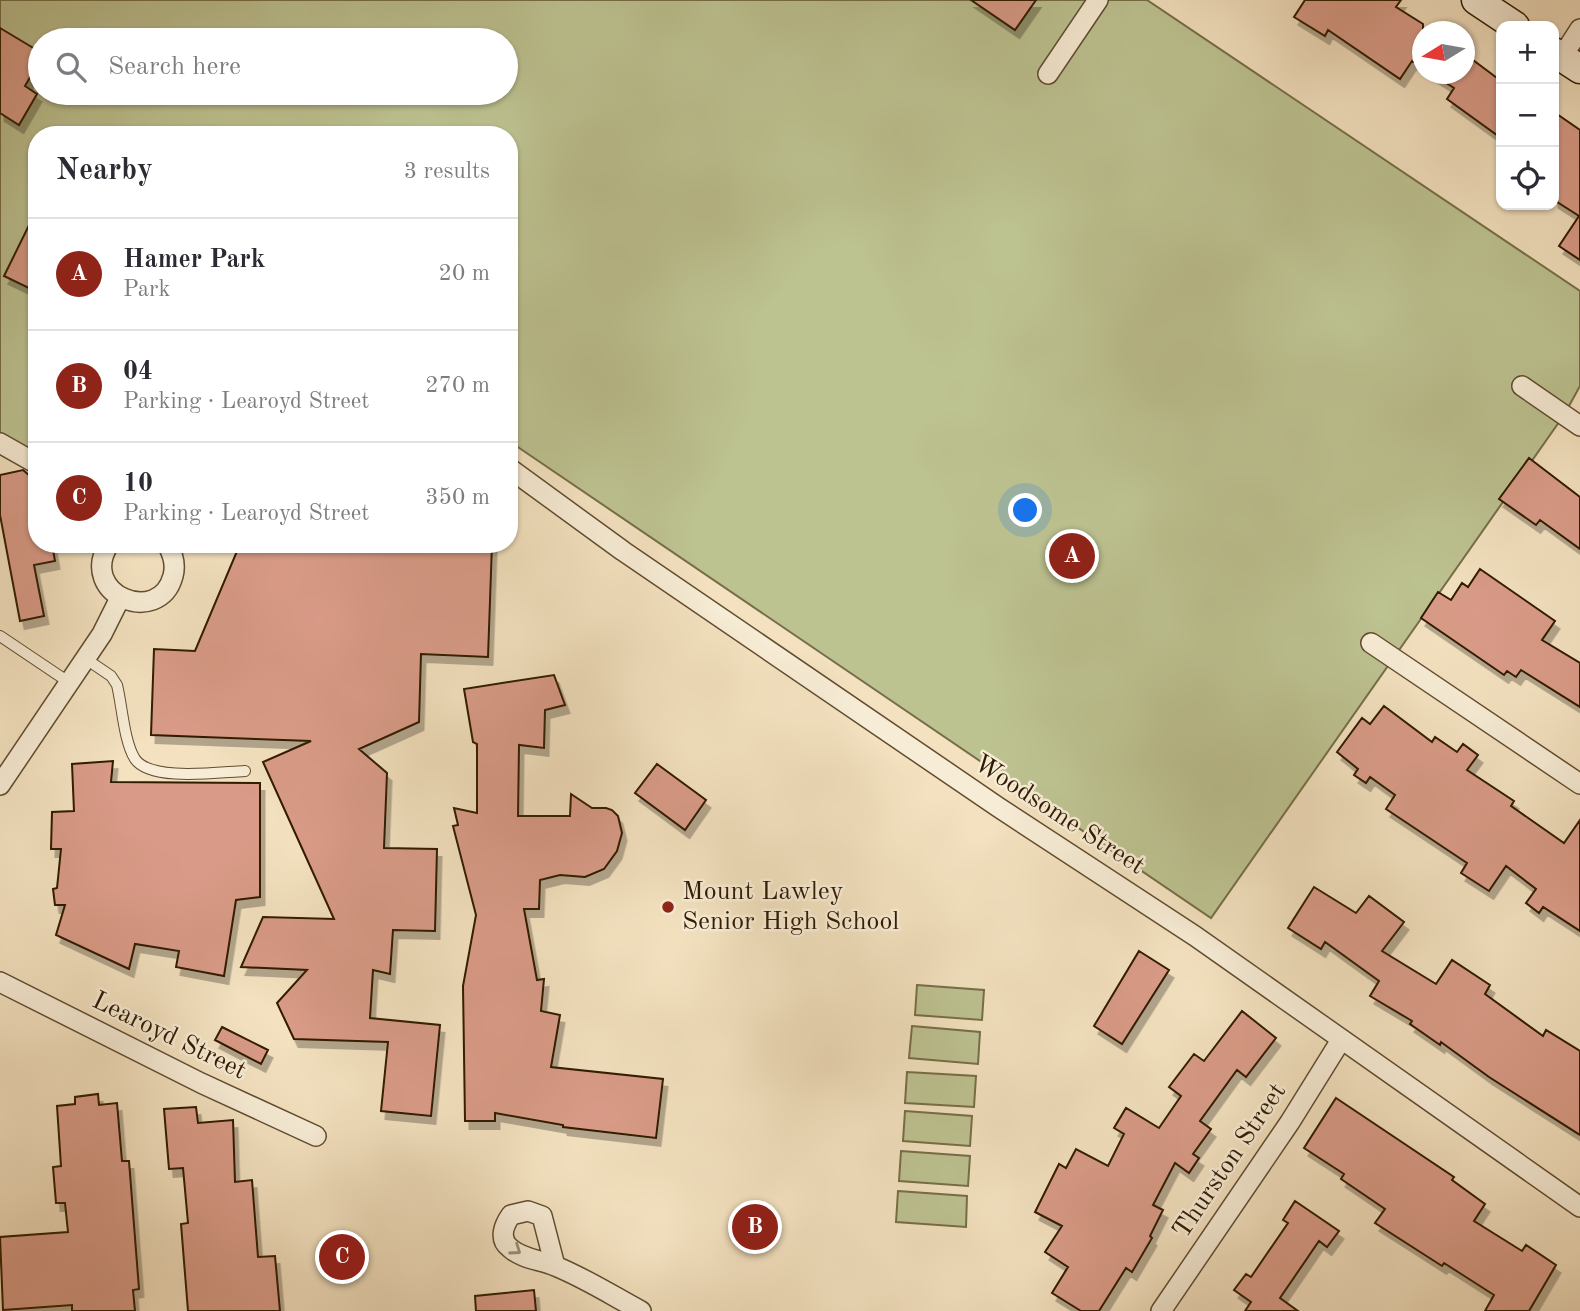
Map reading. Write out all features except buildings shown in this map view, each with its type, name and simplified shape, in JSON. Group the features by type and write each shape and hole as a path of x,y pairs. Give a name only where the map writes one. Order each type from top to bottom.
{"main road":[{"path":"1476,0 1508,21"}],"street":[{"path":"1048,74 1098,0"},
{"path":"1565,60 1580,29"},
{"path":"1522,386 1580,426"},
{"path":"2,446 28,459"},
{"path":"2,446 28,465"},
{"name":"Woodsome Street","path":"518,474 657,574 998,807 1195,936 1580,1207"},
{"path":"104,553 102,572 105,582 120,597 131,602 142,602 163,593 170,584 174,573 171,553"},
{"path":"0,785 102,634 120,597"},
{"path":"1371,643 1580,784"},
{"name":"Learoyd Street","path":"0,982 190,1077 316,1136"},
{"name":"Thurston Street","path":"1161,1311 1290,1122 1342,1040"},
{"path":"555,1266 641,1311"}],"lane":[{"path":"0,636 70,682"},
{"path":"86,659 111,676 117,685 135,758 145,768 161,773 245,771"}],"green space":[{"path":"0,0 1147,0 1580,291 1580,386 1564,415 1211,918 518,447 518,126 28,126 28,452 0,443"},
{"path":"917,985 984,990 982,1020 915,1015"},
{"path":"912,1026 980,1032 978,1064 909,1058"},
{"path":"907,1072 976,1076 974,1107 905,1103"},
{"path":"905,1111 972,1116 970,1146 903,1141"},
{"path":"901,1151 970,1156 968,1186 899,1181"},
{"path":"898,1191 967,1196 966,1227 896,1222"}],"place":[{"name":"Hamer Park","path":"1072,556"},
{"name":"Mount Lawley Senior High School","path":"668,907"},
{"name":"04","path":"755,1227"},
{"name":"10","path":"342,1257"}]}
